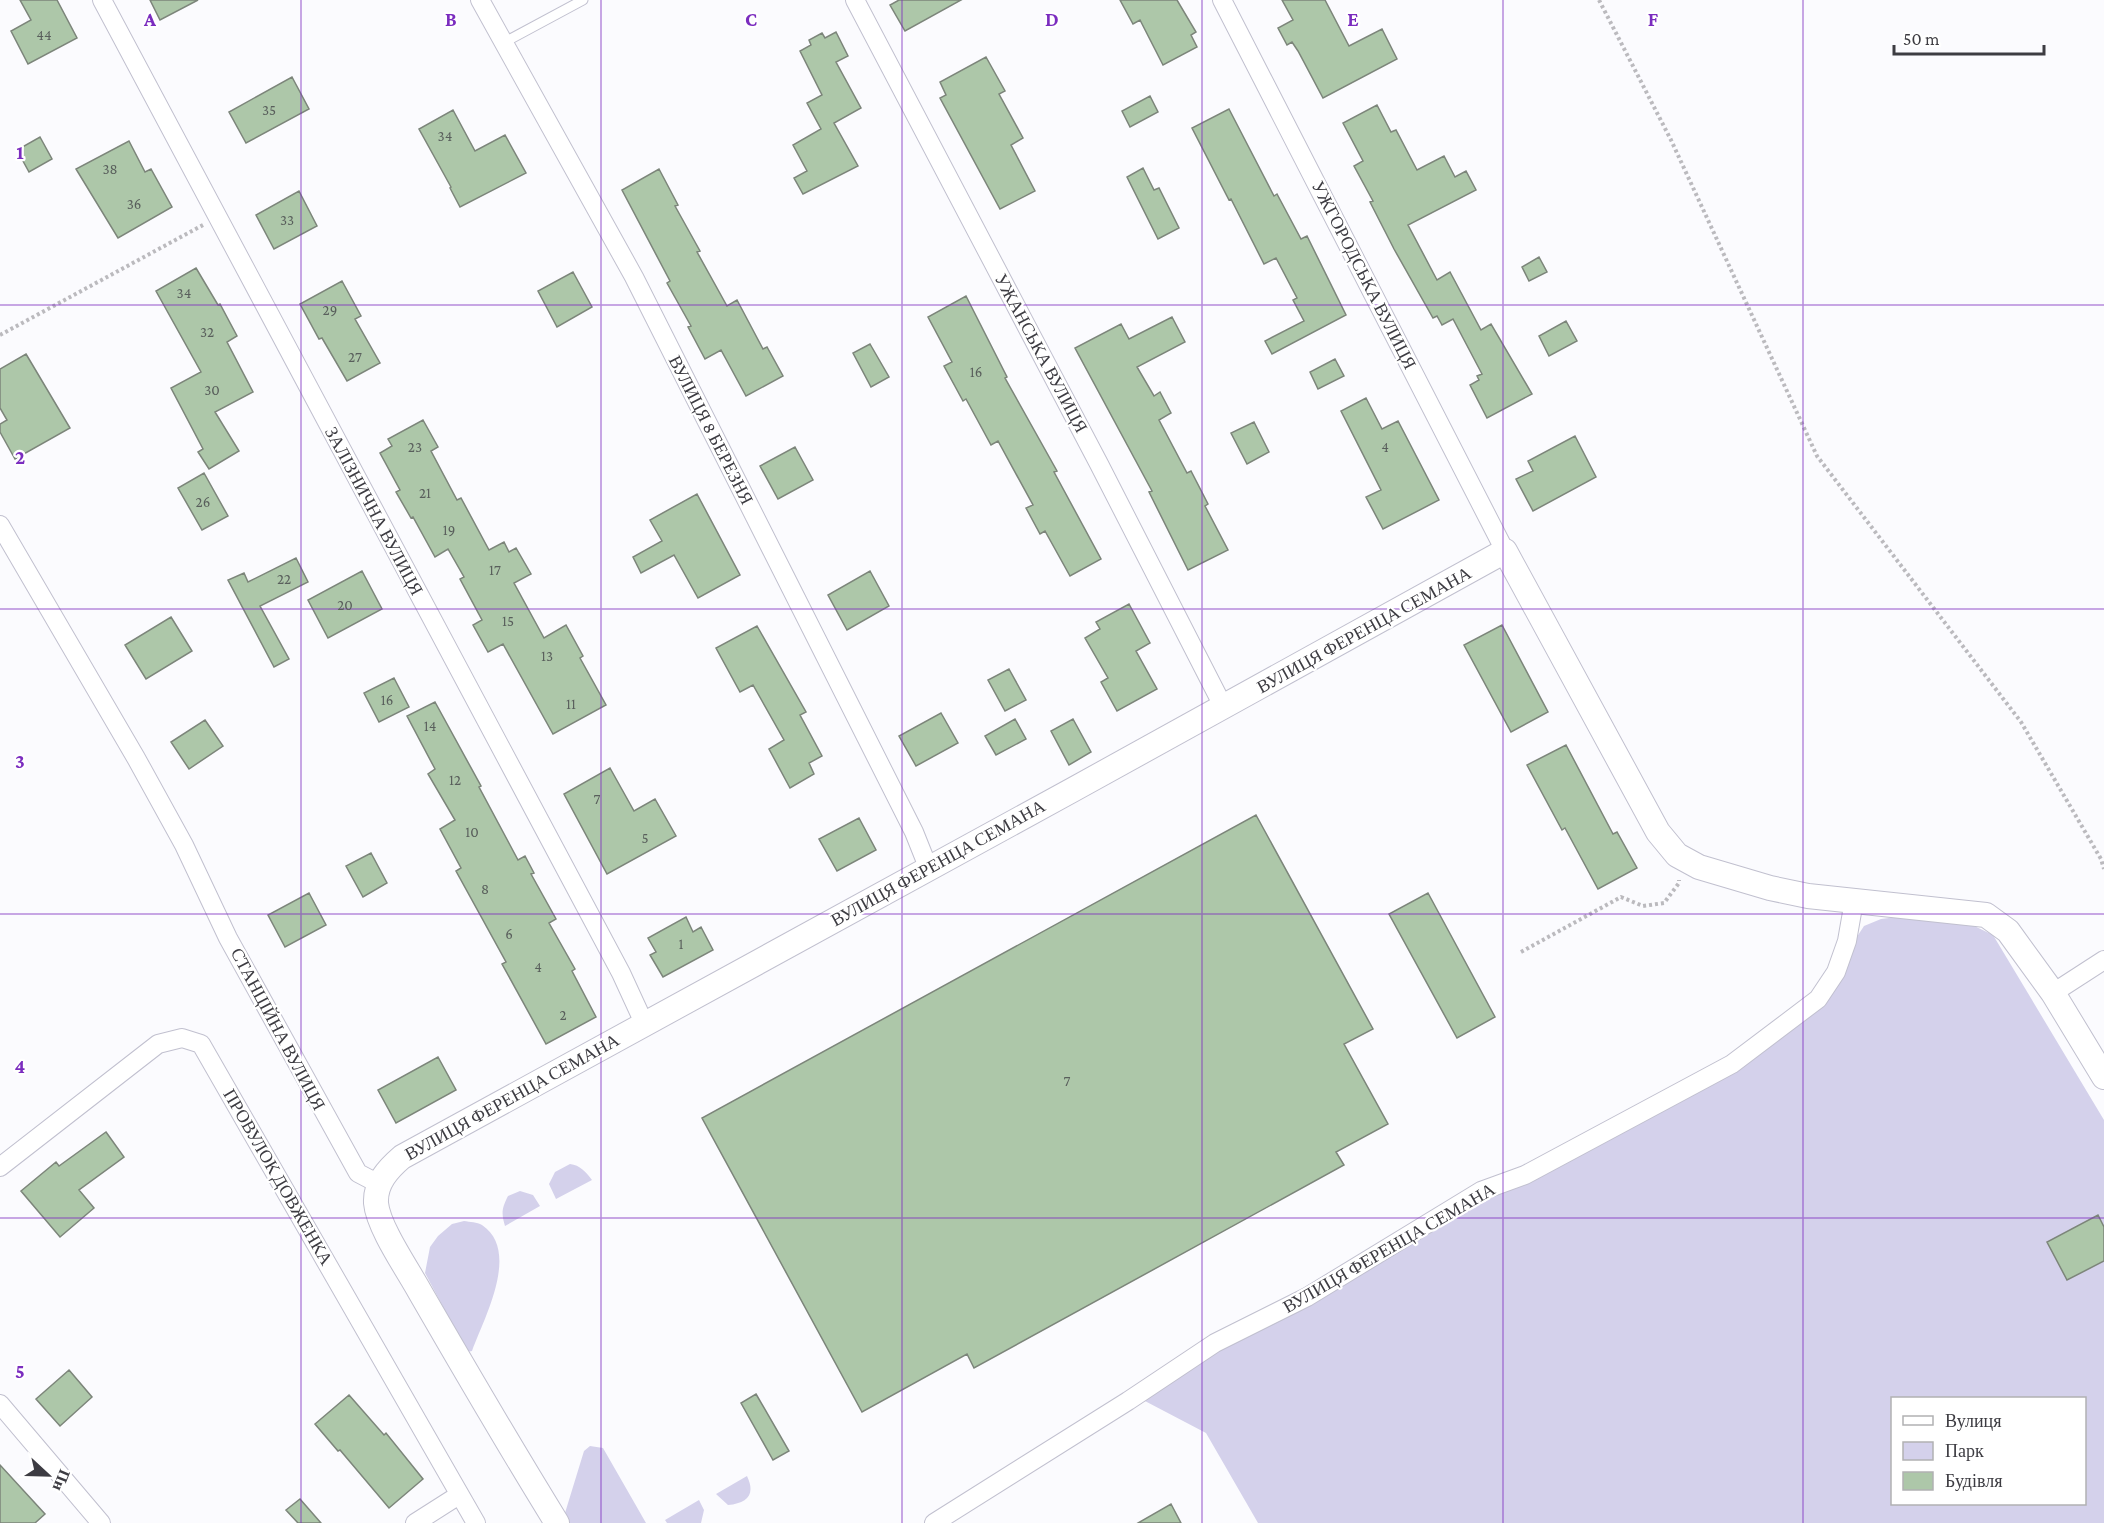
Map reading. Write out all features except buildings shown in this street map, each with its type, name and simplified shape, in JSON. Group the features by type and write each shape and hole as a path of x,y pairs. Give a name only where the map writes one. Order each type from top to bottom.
{"street":[{"name":"ЗАЛІЗНИЧНА ВУЛИЦЯ","path":"102,0 621,973 644,1023"},
{"name":"ВУЛИЦЯ 8 БЕРЕЗНЯ","path":"480,0 634,277 914,832 928,867"},
{"name":"УЖАНСЬКА ВУЛИЦЯ","path":"855,0 1099,464 1224,708"},
{"name":"УЖГОРОДСЬКА ВУЛИЦЯ","path":"1222,0 1505,551"},
{"name":"СТАНЦІЙНА ВУЛИЦЯ","path":"0,525 141,767 184,845 228,938 358,1173 379,1184"},
{"name":"ВУЛИЦЯ ФЕРЕНЦА СЕМАНА","path":"379,1184 390,1167 402,1157 928,867 1224,708 1505,551"},
{"path":"1505,551 1658,832 1677,855 1699,867 1770,888 1808,896 1986,915 2008,931 2053,993 2104,1077"},
{"name":"ВУЛИЦЯ ФЕРЕНЦА СЕМАНА","path":"934,1523 1128,1401 1215,1343 1307,1297 1481,1191 1524,1175 1732,1064 1818,999 1836,972 1847,941 1854,901"},
{"path":"2053,993 2104,960"},
{"name":"ПРОВУЛОК ДОВЖЕНКА","path":"0,1167 158,1044 182,1038 201,1044 476,1523"},
{"path":"379,1184 376,1205 394,1247 492,1417 557,1523"},
{"path":"0,1404 101,1523"},
{"path":"415,1523 459,1495"}],"lane":[{"path":"502,43 583,0"}],"path":[{"path":"1599,0 1671,140 1816,456 2021,722 2103,858 2104,870"},
{"path":"0,335 217,218"},
{"path":"1521,952 1621,897 1643,906 1664,903 1679,883 1677,855"}],"green space":[{"path":"1912,915 1968,923 1993,935 2104,1120 2104,1523 1258,1523 1206,1433 1143,1400 1220,1349 1313,1303 1486,1200 1735,1069 1824,1002 1851,946 1864,926 1881,919"},
{"path":"570,1164 582,1169 592,1180 556,1199 549,1184 555,1172"},
{"path":"520,1191 533,1195 540,1206 505,1226 503,1207 506,1200 508,1196"},
{"path":"464,1221 482,1225 493,1237 499,1251 499,1268 491,1303 472,1351 467,1352 425,1273 430,1247 438,1236 452,1224"},
{"path":"590,1446 603,1448 646,1523 567,1523 565,1513 584,1451"},
{"path":"747,1476 750,1493 745,1500 728,1505 716,1494"},
{"path":"699,1500 704,1510 701,1523 667,1523 665,1520"}]}
